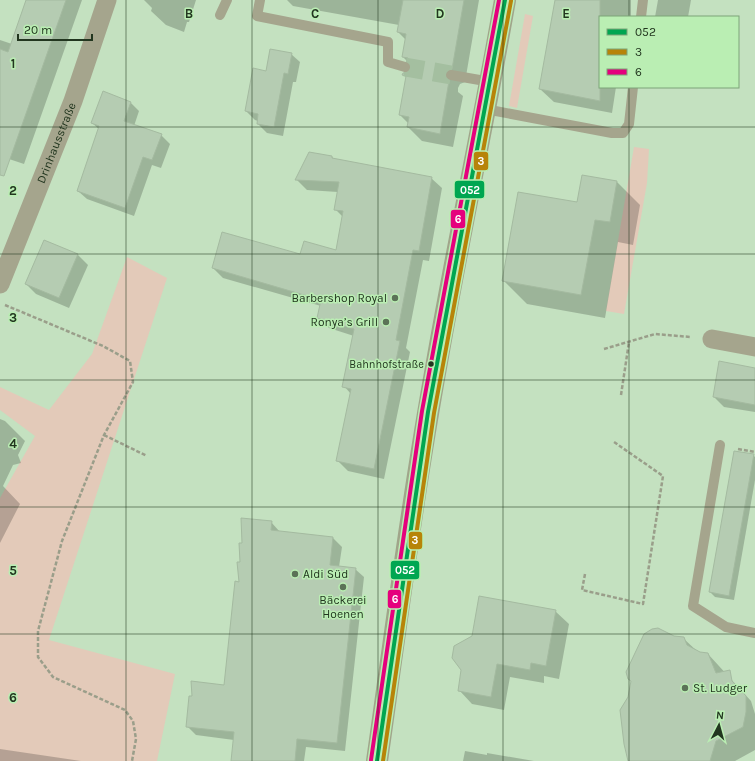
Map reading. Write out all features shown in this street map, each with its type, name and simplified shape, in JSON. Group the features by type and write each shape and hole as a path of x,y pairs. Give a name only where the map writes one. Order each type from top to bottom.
{"main road":[{"path":"377,761 419,469 437,362 491,82 505,0"}],"street":[{"name":"Drinhausstraße","path":"0,284 73,101 107,0"},
{"path":"712,339 755,347"}],"lane":[{"path":"220,15 227,0"},
{"path":"260,0 257,16 388,42 388,62 406,67"},
{"path":"641,16 643,0"},
{"path":"451,75 491,82"},
{"path":"485,109 623,134 629,124 633,88"},
{"path":"720,446 693,606 726,627 755,633"}],"path":[{"path":"0,303 103,346 130,361 133,382 104,435 62,540 38,631 38,657 53,678 125,710 133,721 136,739 132,761"},
{"path":"604,349 655,334 712,339"},
{"path":"621,395 629,342"},
{"path":"104,435 146,456"},
{"path":"585,574 582,590 643,604 662,476 614,442"}],"shaded area":[{"path":"525,14 533,16 517,108 509,106"},
{"path":"634,147 649,149 647,183 624,314 606,311"},
{"path":"127,257 167,278 49,640 175,674 157,761 0,761 0,498 35,436 0,410 0,387 49,410 92,354"}],"building":[{"path":"26,0 66,0 4,176 0,175 0,49 8,52"},
{"path":"403,0 464,0 452,69 446,71 445,74 445,78 449,81 440,134 407,127 409,117 399,115 406,76 402,75 403,73 409,72 411,68 411,65 407,61 408,58 402,57 406,34 397,32"},
{"path":"555,0 600,0 600,101 539,89"},
{"path":"270,49 292,53 288,74 284,73 274,127 257,124 258,114 245,111 253,68 266,71"},
{"path":"103,91 131,102 124,121 162,134 152,160 143,157 125,208 77,191 99,126 91,123"},
{"path":"309,152 332,156 332,158 432,177 419,251 413,250 396,340 400,341 374,469 336,461 351,389 342,387 354,329 317,318 321,300 212,268 222,232 300,254 304,241 336,250 343,211 334,210 339,182 295,180"},
{"path":"582,175 617,181 610,222 595,220 581,295 502,281 518,192 577,202"},
{"path":"44,240 78,254 59,298 25,284"},
{"path":"719,361 755,368 755,405 713,397"},
{"path":"734,451 754,454 729,596 709,592"},
{"path":"241,518 272,521 271,530 333,537 330,565 356,568 337,743 297,739 295,761 231,761 234,732 186,727 189,696 192,696 191,681 224,685 235,581 239,582 237,562 240,562 239,543 242,543"},
{"path":"479,596 556,610 546,666 531,663 530,670 497,664 491,697 458,691 461,670 452,658 454,646 472,636"},
{"name":"St. Ludger","path":"658,628 674,636 684,637 687,645 700,652 708,653 716,673 730,670 732,681 746,696 746,712 743,727 716,741 710,761 628,761 624,744 620,710 628,697 631,681 628,679 626,672 644,634 652,629"}],"tunnel":[{"path":"405,67 451,75"}],"transit line":[{"name":"6","path":"371,760 422,411 499,0"},
{"name":"052","path":"377,761 428,412 505,0"},
{"name":"3","path":"383,761 434,413 511,1"}],"place":[{"name":"Barbershop Royal","path":"395,298"},
{"name":"Ronya’s Grill","path":"386,322"},
{"name":"Bahnhofstraße","path":"431,364"},
{"name":"Aldi Süd","path":"295,574"},
{"name":"Bäckerei Hoenen","path":"343,587"},
{"name":"St. Ludger","path":"685,688"}]}
